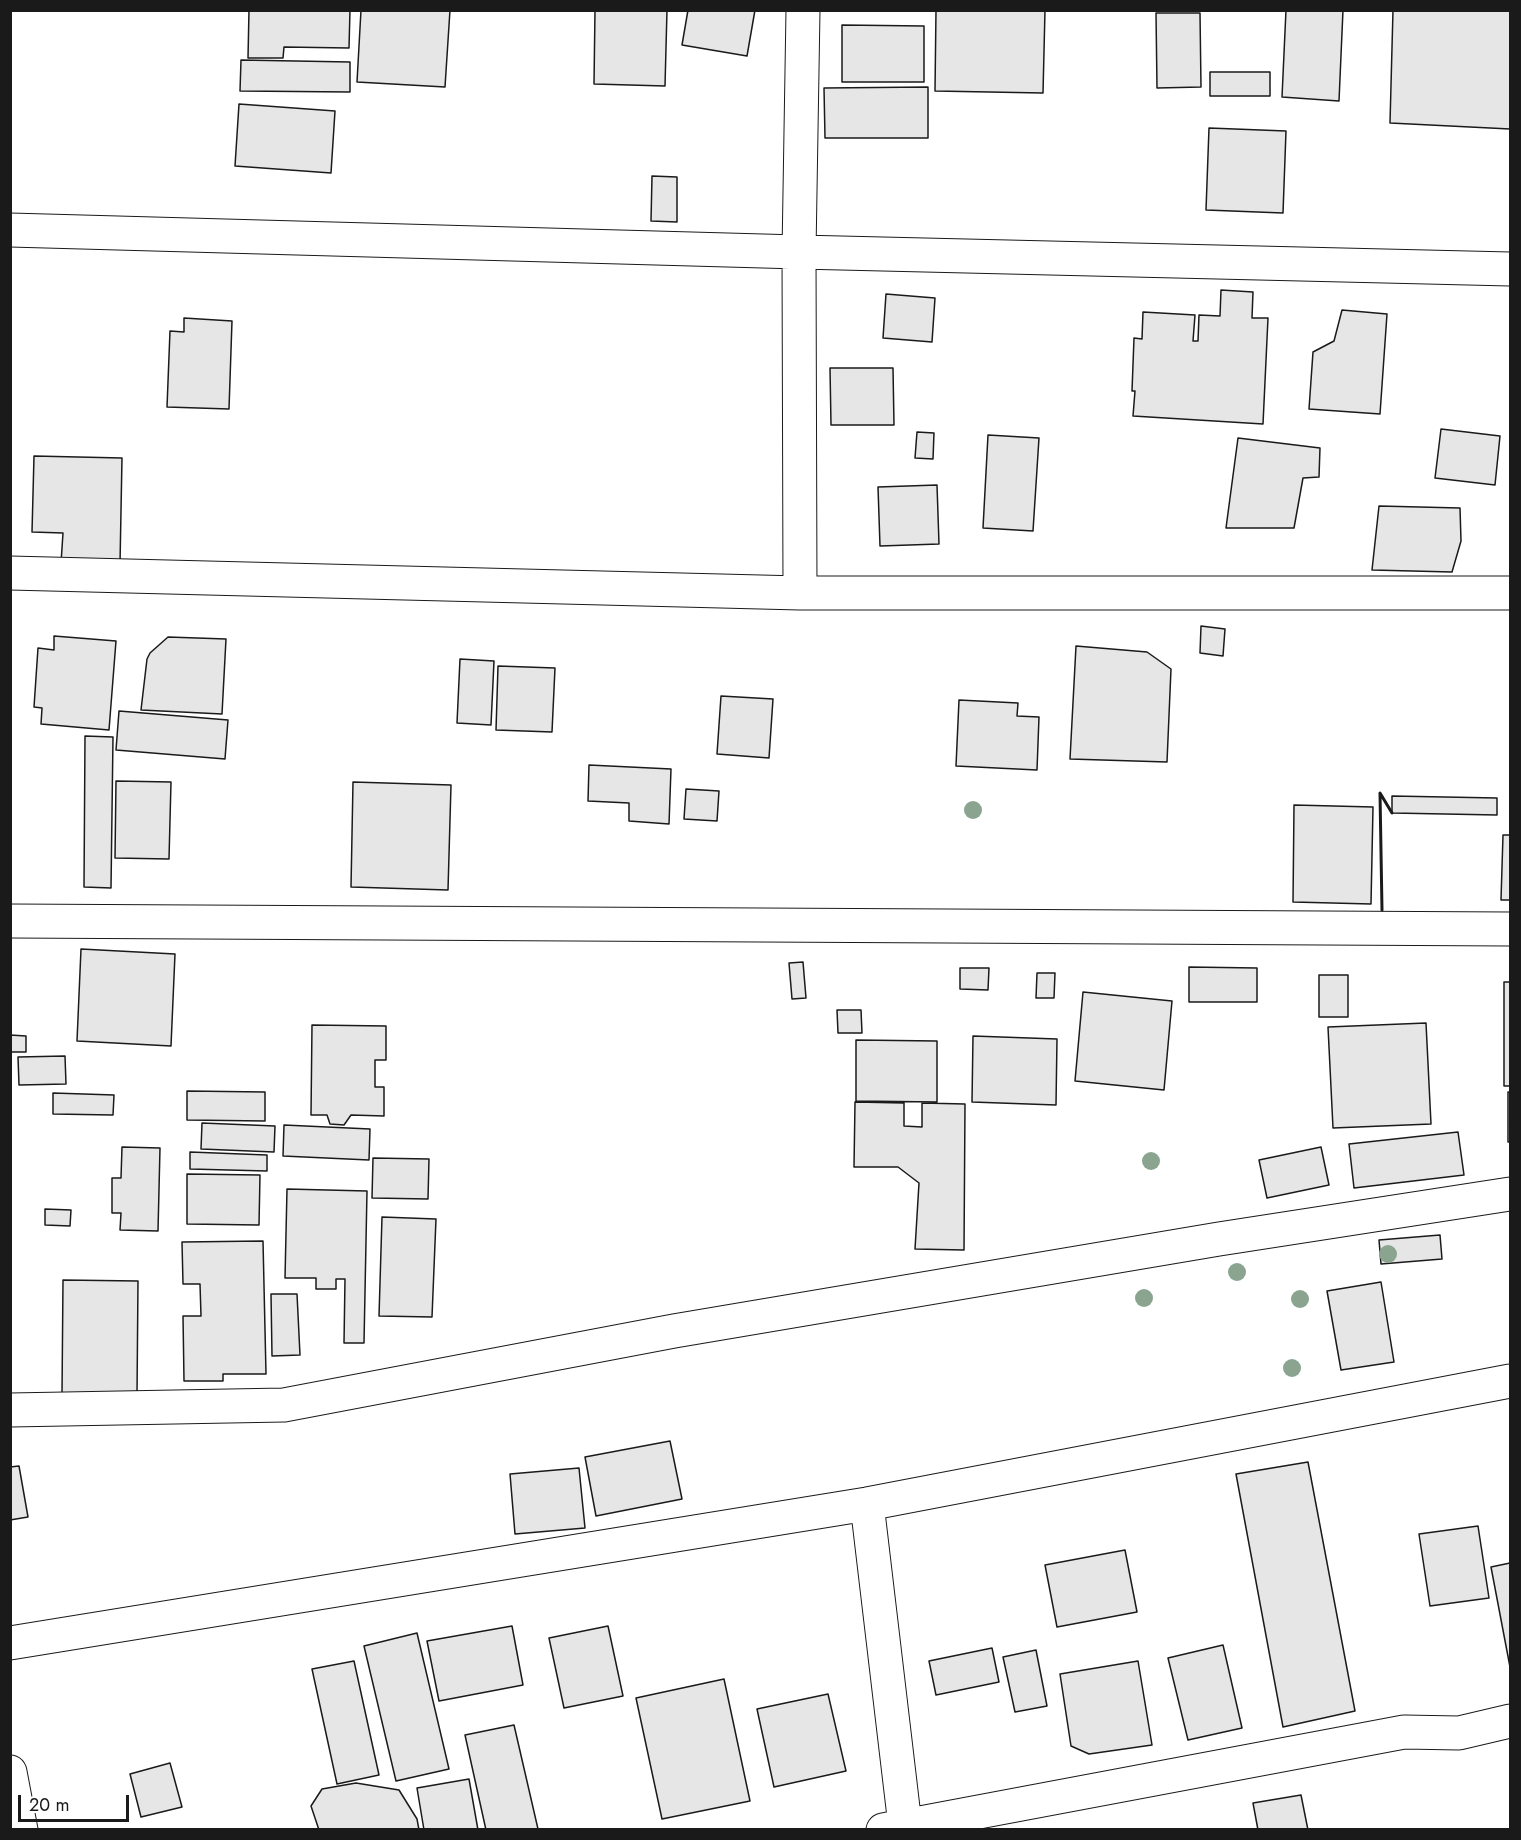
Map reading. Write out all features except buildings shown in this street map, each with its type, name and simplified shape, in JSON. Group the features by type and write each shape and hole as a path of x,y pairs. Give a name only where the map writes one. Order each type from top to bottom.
{"street":[{"path":"800,593 799,252 803,10"},
{"path":"10,230 1510,269"},
{"path":"10,573 800,593 1510,593"},
{"path":"10,921 1510,929"},
{"path":"10,1410 284,1405 674,1330 1231,1237 1510,1194"},
{"path":"10,1643 867,1504 1510,1381"},
{"path":"867,1504 894,1827 1404,1732 1459,1733 1510,1722"},
{"path":"10,1772 21,1830"}],"wall":[{"path":"1382,910 1380,793 1392,813"}]}
